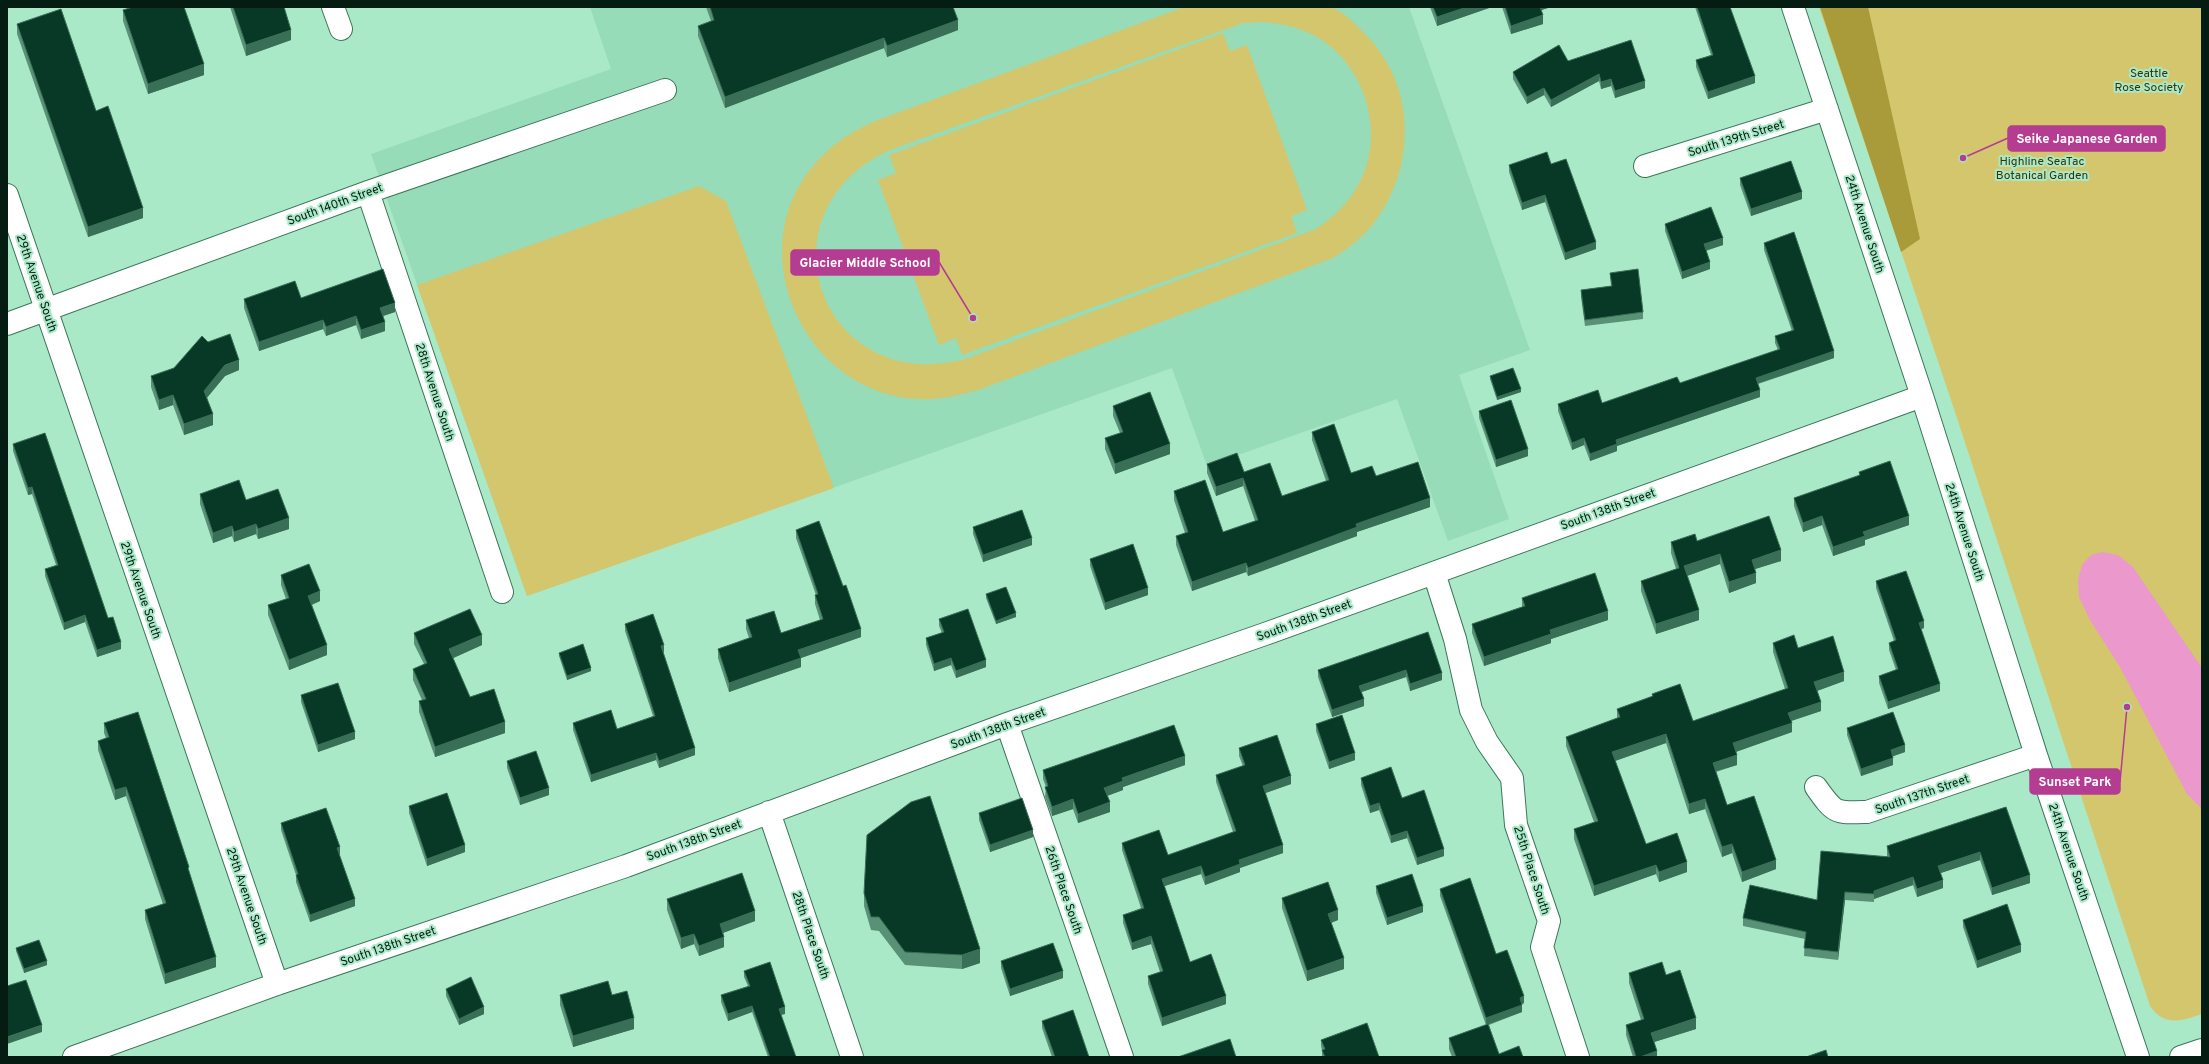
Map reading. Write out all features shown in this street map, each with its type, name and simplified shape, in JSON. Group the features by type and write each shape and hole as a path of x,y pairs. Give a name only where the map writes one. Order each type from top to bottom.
{"street":[{"path":"333,7 341,29"},
{"name":"24th Avenue South","path":"1793,7 1922,396 2036,755 2138,1057"},
{"name":"South 140th Street","path":"7,324 368,192 665,90"},
{"name":"South 139th Street","path":"1645,166 1827,109"},
{"name":"28th Avenue South","path":"368,192 502,592"},
{"name":"29th Avenue South","path":"7,195 45,310 277,984"},
{"name":"South 138th Street","path":"74,1057 277,984 626,866 1007,724 1434,573 1922,396"},
{"name":"25th Place South","path":"1434,573 1455,639 1471,710 1487,742 1512,778 1516,825 1549,921 1542,947 1578,1057"},
{"name":"26th Place South","path":"1007,724 1122,1057"},
{"name":"South 137th Street","path":"1816,787 1830,808 1844,813 1867,812 2036,755"},
{"name":"28th Place South","path":"769,812 852,1057"},
{"path":"2181,1057 2202,1050"}],"shaded area":[{"path":"590,7 1409,7 1530,350 1459,375 1509,519 1448,541 1397,399 1207,466 1172,368 527,596 371,154 611,69"},
{"path":"1820,7 1868,7 1920,239 1901,252"},
{"path":"2102,552 2118,555 2133,567 2202,668 2202,809 2187,794 2120,667 2090,620 2079,597 2078,580 2082,565 2091,555"}],"green space":[{"path":"1320,6 1335,9 1346,15 1369,38 1385,60 1397,83 1403,108 1405,134 1402,160 1395,185 1384,208 1364,234 1333,258 978,390 950,397 933,399 889,394 850,377 819,350 797,315 784,276 783,235 794,195 820,158 826,152 846,136 875,121 1184,7","holes":["1263,22 1302,30 1323,41 1340,56 1354,74 1364,95 1370,118 1371,141 1367,163 1358,185 1340,210 1316,229 965,359 915,363 873,351 842,326 822,292 816,253 824,214 849,178 890,150 1243,23"]},
{"path":"1819,7 2202,7 2202,1014 2187,1019 2167,1020 2155,1013 2150,1006 1954,409"},
{"path":"1223,33 1230,51 1247,45 1307,210 1291,216 1297,233 962,355 956,338 939,345 878,180 896,173 889,155"},
{"path":"699,186 726,201 834,488 527,596 417,285"}],"building":[{"path":"133,7 184,7 204,64 148,84 123,10"},
{"path":"233,7 284,7 291,30 246,45"},
{"path":"710,7 953,7 958,20 887,46 884,38 725,97 698,26 714,20"},
{"path":"1433,7 1467,7 1437,17"},
{"path":"1505,7 1540,7 1543,15 1511,26"},
{"path":"1697,7 1730,7 1755,76 1708,92 1696,60 1713,55"},
{"path":"61,9 96,111 108,106 143,208 88,227 17,24"},
{"path":"1631,40 1645,81 1615,91 1611,79 1601,82 1599,74 1551,100 1544,88 1527,97 1513,72 1559,45 1568,61"},
{"path":"1547,152 1551,164 1566,159 1596,242 1565,253 1545,195 1522,203 1509,165"},
{"path":"1791,161 1802,192 1751,209 1740,178"},
{"path":"1711,207 1723,238 1704,244 1710,262 1682,272 1665,224"},
{"path":"1794,232 1834,351 1756,378 1760,390 1616,440 1617,444 1590,454 1584,438 1572,443 1558,404 1598,390 1602,403 1677,377 1680,383 1780,349 1775,336 1794,330 1764,243"},
{"path":"383,269 395,303 380,308 385,322 361,330 356,316 326,327 323,320 259,342 244,299 295,281 301,298"},
{"path":"1638,269 1643,312 1585,320 1581,290 1612,286 1610,273"},
{"path":"230,334 239,360 225,365 204,391 213,414 184,424 173,395 159,400 151,376 174,368 202,336 208,342"},
{"path":"1513,368 1521,389 1497,397 1490,376"},
{"path":"1150,392 1170,444 1115,464 1105,438 1123,432 1113,406"},
{"path":"1511,400 1528,449 1496,460 1479,411"},
{"path":"1334,424 1351,473 1372,466 1376,476 1418,462 1430,498 1356,524 1357,527 1248,568 1246,563 1192,582 1176,536 1188,532 1174,491 1205,480 1223,532 1258,520 1243,478 1216,487 1207,464 1237,453 1244,472 1270,463 1282,496 1329,480 1312,432"},
{"path":"45,433 108,618 113,617 121,642 97,650 85,615 64,623 45,569 58,565 32,487 28,488 13,444"},
{"path":"1890,461 1909,516 1863,532 1865,536 1833,547 1822,516 1803,523 1794,498 1860,475 1859,472"},
{"path":"239,480 246,500 278,489 289,518 258,529 256,524 234,532 232,526 213,533 200,494"},
{"path":"1022,510 1032,538 983,555 973,527"},
{"path":"1769,516 1781,550 1752,560 1756,573 1729,582 1720,554 1684,566 1699,610 1656,624 1641,581 1679,568 1671,542 1695,534 1697,541"},
{"path":"819,521 843,586 846,585 861,629 798,650 801,658 729,683 718,649 752,637 746,620 774,611 781,633 823,619 815,595 818,594 796,530"},
{"path":"1133,544 1148,588 1105,603 1090,559"},
{"path":"309,564 320,591 308,596 327,645 289,660 268,605 289,598 281,575"},
{"path":"1906,571 1924,621 1919,623 1940,684 1888,702 1879,676 1898,669 1889,643 1896,640 1876,581"},
{"path":"1595,573 1608,611 1550,630 1551,634 1484,657 1472,624 1525,606 1522,598"},
{"path":"1006,587 1016,613 996,621 986,594"},
{"path":"470,609 482,635 449,649 470,697 494,689 505,722 435,747 419,701 426,699 413,669 427,663 414,633"},
{"path":"968,609 986,660 956,671 951,658 934,664 926,638 944,632 939,619"},
{"path":"653,614 664,645 661,646 695,748 659,761 656,753 591,775 573,723 611,710 617,729 655,716 625,624"},
{"path":"1428,632 1442,673 1410,684 1406,670 1359,686 1364,699 1332,710 1318,670"},
{"path":"1794,635 1798,648 1833,636 1844,672 1814,682 1821,702 1788,713 1792,723 1733,743 1737,755 1713,763 1727,805 1754,796 1776,860 1742,872 1732,844 1722,847 1705,799 1689,804 1666,734 1612,752 1646,844 1677,833 1687,862 1659,872 1656,865 1594,886 1574,829 1598,821 1566,737 1620,717 1617,709 1680,684 1693,721 1788,688 1773,643"},
{"path":"583,644 591,668 567,676 559,653"},
{"path":"338,683 355,732 318,745 301,695"},
{"path":"138,712 189,867 188,868 216,957 165,974 145,910 166,903 126,787 115,790 98,741 109,737 104,723"},
{"path":"1893,712 1905,745 1891,750 1893,758 1861,769 1847,728"},
{"path":"1342,715 1355,753 1329,762 1316,724"},
{"path":"1174,725 1185,756 1122,778 1123,781 1104,788 1110,802 1078,814 1073,799 1052,807 1045,787 1048,786 1043,770"},
{"path":"1277,735 1291,776 1263,786 1283,845 1239,860 1240,864 1205,877 1201,866 1162,879 1190,962 1211,954 1226,996 1162,1018 1148,976 1163,971 1151,936 1132,943 1123,915 1144,908 1122,843 1159,830 1168,855 1236,831 1216,775 1245,765 1239,748"},
{"path":"536,751 549,788 520,798 507,761"},
{"path":"1391,767 1402,798 1424,790 1444,849 1417,858 1407,831 1391,836 1379,803 1370,806 1361,778"},
{"path":"447,793 465,845 427,859 409,806"},
{"path":"930,796 980,949 962,955 905,952 879,917 871,917 864,893 867,835 911,802"},
{"path":"1022,798 1033,830 990,845 979,813"},
{"path":"2006,807 2030,875 1992,888 1980,852 1938,866 1943,880 1917,889 1913,877 1874,891 1874,894 1845,892 1838,952 1804,948 1806,932 1743,918 1750,885 1817,900 1821,851 1890,857 1887,846"},
{"path":"326,808 340,847 337,848 355,899 310,915 296,875 298,874 281,823"},
{"path":"742,873 755,911 720,924 724,937 699,946 694,934 681,938 667,899"},
{"path":"1412,874 1423,906 1387,918 1376,886"},
{"path":"1470,878 1496,954 1507,950 1524,996 1520,998 1522,1005 1486,1018 1440,889"},
{"path":"1328,882 1338,910 1328,914 1344,958 1307,971 1282,898"},
{"path":"2007,904 2021,945 1977,961 1963,920"},
{"path":"39,940 47,961 24,969 16,948"},
{"path":"1053,943 1063,971 1010,989 1001,961"},
{"path":"770,962 785,1007 779,1009 796,1057 770,1057 752,1006 728,1014 721,995 750,986 744,971"},
{"path":"1662,962 1666,975 1680,970 1696,1018 1651,1033 1657,1051 1636,1057 1626,1025 1644,1019 1629,973"},
{"path":"471,977 484,1007 459,1019 446,989"},
{"path":"26,980 42,1025 7,1037 7,986"},
{"path":"608,981 612,995 627,991 634,1018 573,1036 560,995"},
{"path":"1073,1010 1089,1057 1055,1057 1042,1021"},
{"path":"1367,1023 1379,1057 1325,1057 1322,1050 1325,1049 1321,1040"},
{"path":"1488,1024 1499,1054 1519,1046 1523,1057 1456,1057 1449,1038"},
{"path":"1230,1039 1236,1057 1178,1057"},
{"path":"1826,1050 1828,1057 1806,1057"}],"place":[{"name":"Seike Japanese Garden","path":"1963,158"},
{"name":"Glacier Middle School","path":"973,318"},
{"name":"Sunset Park","path":"2127,707"}],"park label":[{"name":"Seattle Rose Society","path":"2149,80"},
{"name":"Highline SeaTac Botanical Garden","path":"2042,168"}]}
